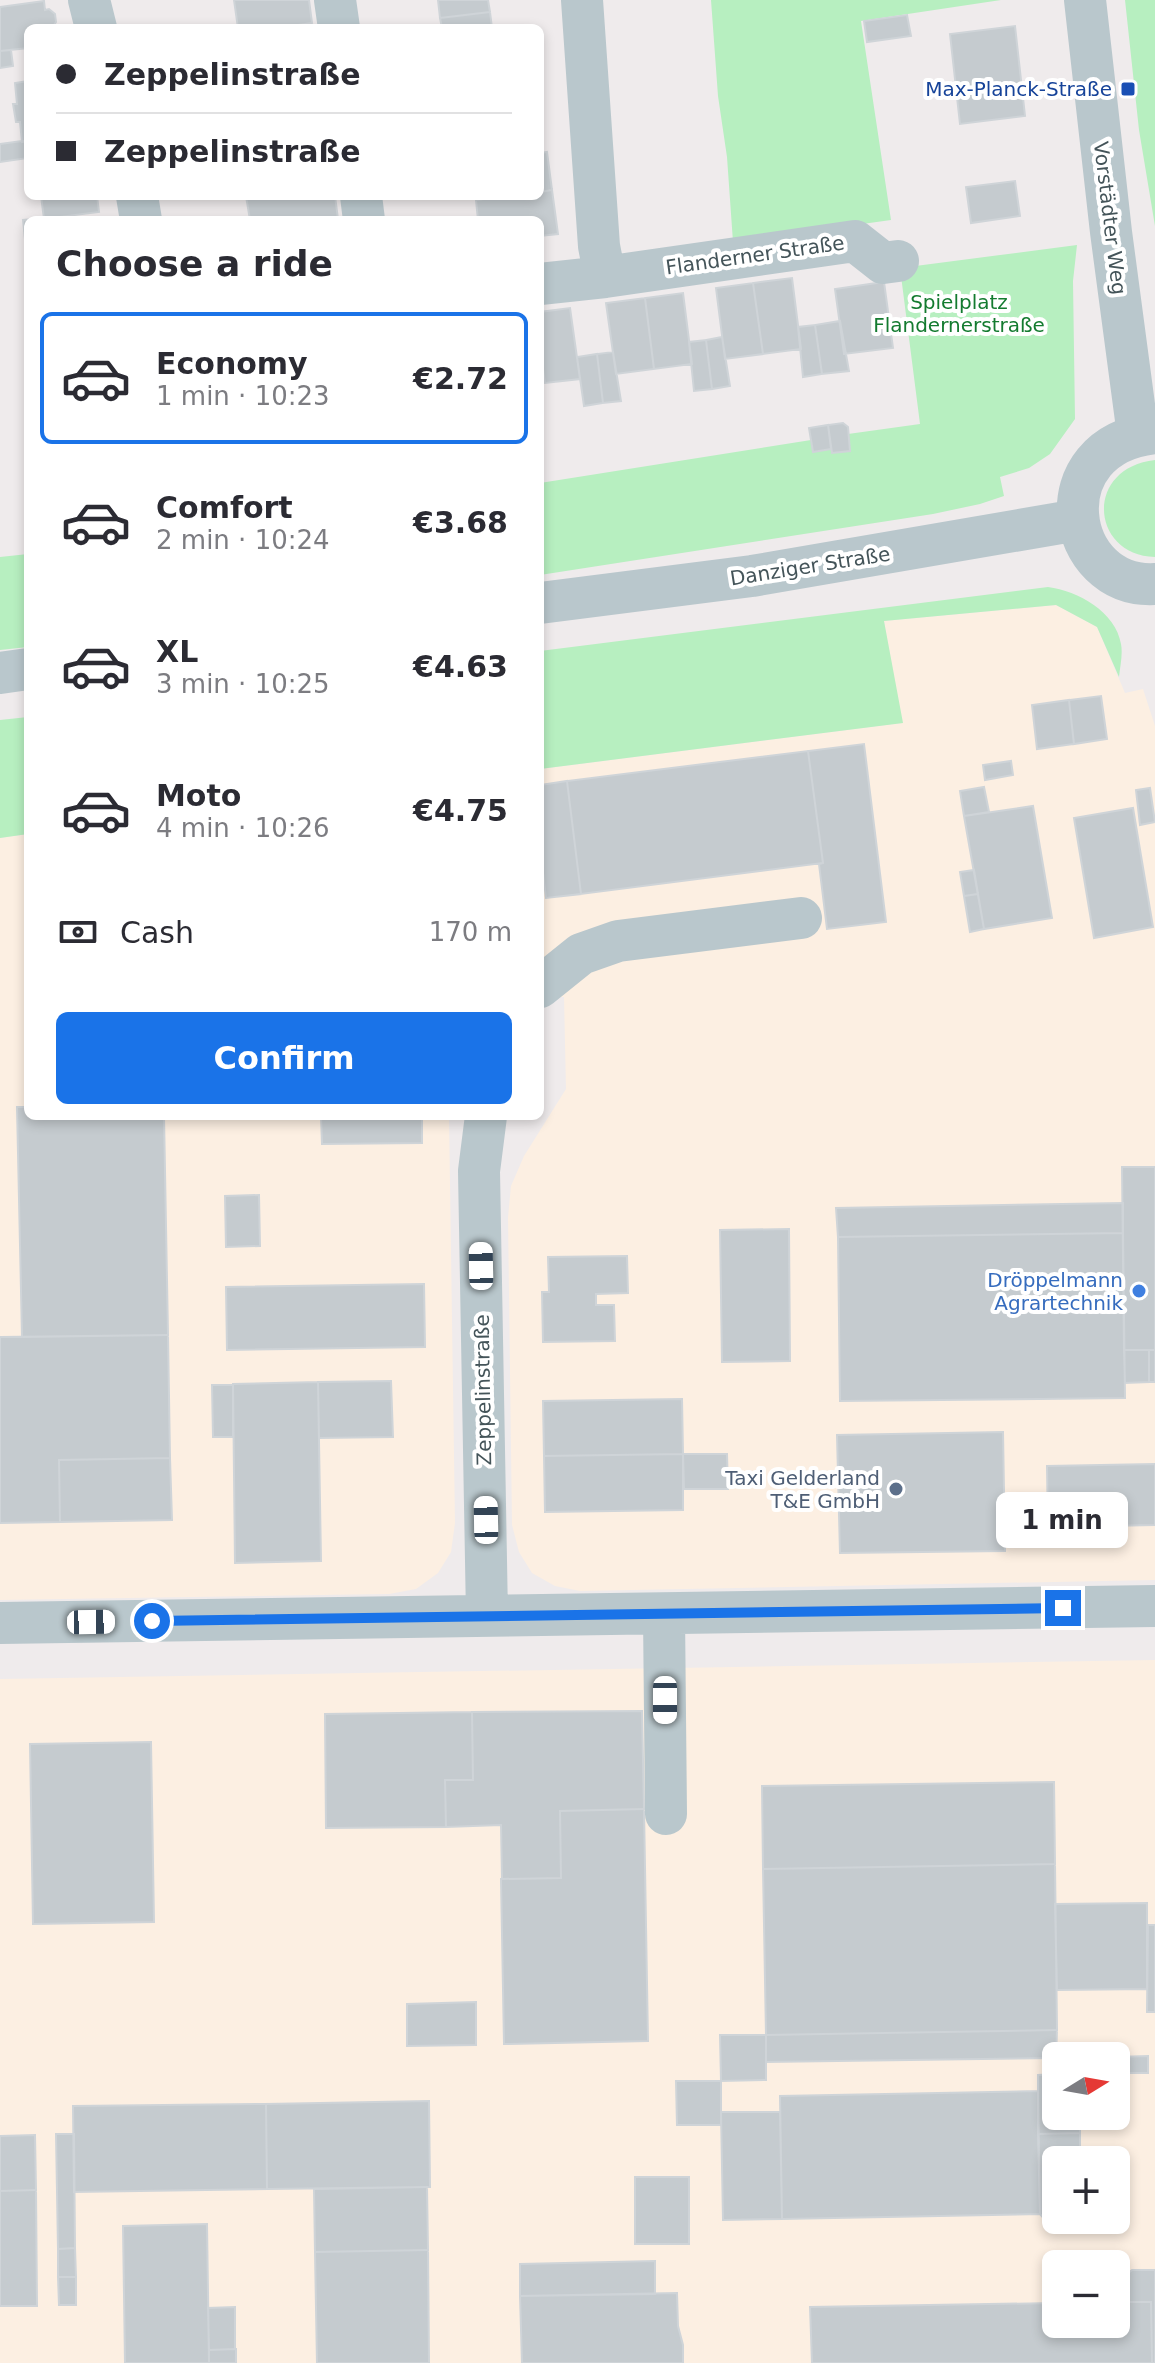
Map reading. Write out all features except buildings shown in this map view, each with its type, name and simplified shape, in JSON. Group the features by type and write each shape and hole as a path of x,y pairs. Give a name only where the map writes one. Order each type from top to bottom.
{"street":[{"path":"89,0 95,24"},
{"path":"335,0 338,24"},
{"path":"582,0 599,246 605,277"},
{"name":"Vorstädter Weg","path":"1085,0 1111,232 1147,434"},
{"name":"Flanderner Straße","path":"544,284 855,241 883,263 898,261"},
{"path":"1147,434 1120,441 1104,451 1091,465 1077,500 1078,520 1084,540 1095,558 1111,572 1129,581 1155,584"},
{"name":"Danziger Straße","path":"544,602 752,576 1078,520"},
{"path":"0,673 24,670"},
{"path":"544,984 581,954 618,941 801,918"},
{"name":"Zeppelinstraße","path":"485,1120 479,1171 487,1616"},
{"path":"0,1623 1155,1606"},
{"path":"664,1614 666,1814"}],"shaded area":[{"path":"1056,605 1097,627 1125,693 1143,689 1155,726 1155,1580 580,1591 555,1586 532,1573 519,1552 512,1525 508,1217 511,1186 524,1156 566,1089 564,997 544,997 544,768 902,723 884,621"},
{"path":"24,835 24,1120 449,1120 455,1523 451,1552 438,1573 416,1589 389,1594 0,1600 0,838"},
{"path":"1155,1660 1155,2363 0,2363 0,1679"}],"green space":[{"path":"711,0 1001,0 861,21 891,220 733,242"},
{"path":"1125,0 1155,0 1155,226 1139,130"},
{"name":"Spielplatz Flandernerstraße","path":"1077,245 1073,281 1075,419 1050,454 1029,468 1000,477 1004,496 933,514 544,574 544,482 811,440 813,452 831,449 832,453 850,451 848,434 920,424 900,268"},
{"path":"1155,460 1155,557 1133,553 1118,542 1108,528 1104,511 1107,494 1116,478 1132,466"},
{"path":"24,554 24,647 0,650 0,557"},
{"path":"1048,587 1083,598 1104,613 1118,633 1122,656 1119,677 1097,627 1056,605 884,621 903,723 544,768 544,650"},
{"path":"24,717 24,835 0,838 0,720"}],"place":[{"name":"Max-Planck-Straße","path":"1128,89"},
{"name":"Dröppelmann Agrartechnik","path":"1139,1291"},
{"name":"Taxi Gelderland T&E GmbH","path":"896,1489"}],"route":[{"path":"152,1621 1063,1608"}]}
